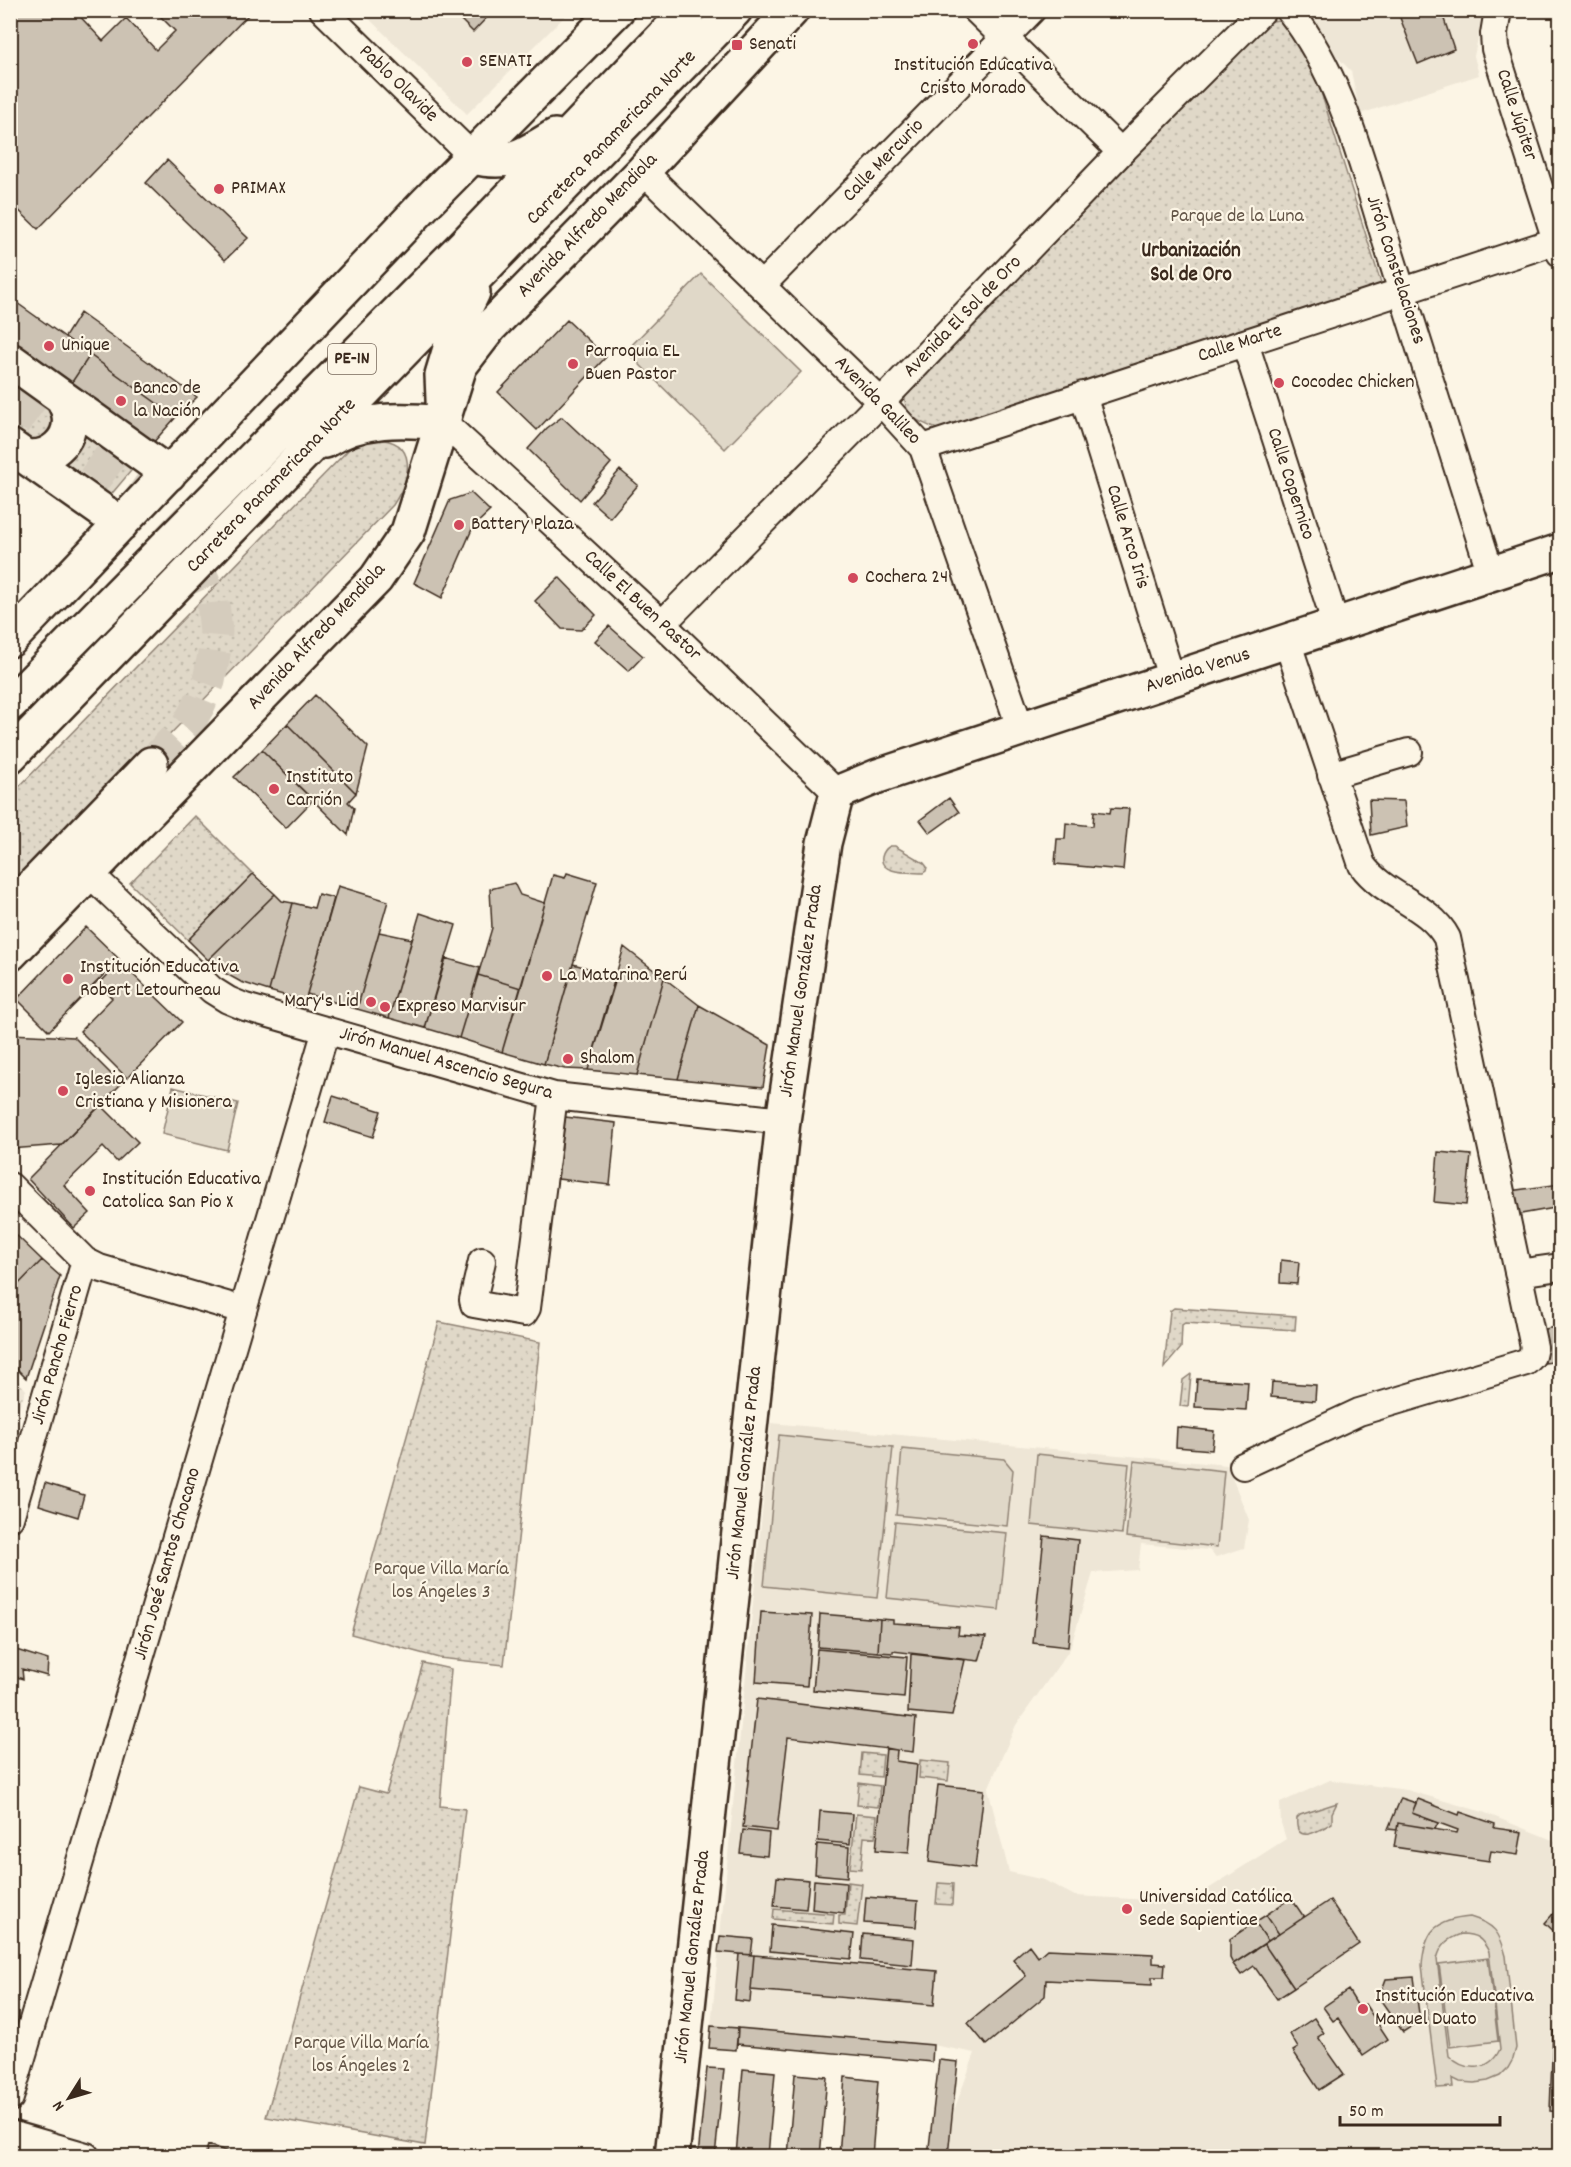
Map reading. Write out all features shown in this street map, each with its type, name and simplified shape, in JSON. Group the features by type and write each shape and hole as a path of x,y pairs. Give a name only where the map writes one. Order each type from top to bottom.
{"main road":[{"path":"10,640 426,203 617,10"},
{"name":"Carretera Panamericana Norte","path":"10,704 464,245 689,10"},
{"name":"Carretera Panamericana Norte","path":"10,756 486,269 735,10"},
{"name":"Avenida Alfredo Mendiola","path":"10,954 376,579 408,532 460,366 490,327 643,171 792,10"},
{"path":"473,158 494,162 517,157 536,148 556,135 624,79"},
{"path":"300,457 331,437 376,421 405,419 444,423 442,375 457,326 486,269"},
{"path":"10,360 169,474"},
{"path":"17,451 35,458 52,452 62,443 68,433 70,423 69,411 62,397"},
{"path":"17,451 121,524"},
{"name":"Avenida Venus","path":"837,793 878,776 1560,551"},
{"path":"10,909 151,764"},
{"name":"Jirón Manuel González Prada","path":"672,2157 783,1121 824,843 837,793"}],"street":[{"name":"Pablo Olavide","path":"323,10 473,158"},
{"path":"976,10 1121,152"},
{"name":"Calle Mercurio","path":"762,285 1032,10"},
{"name":"Avenida El Sol de Oro","path":"662,624 881,402 1121,152 1263,10"},
{"name":"Jirón Constelaciones","path":"1289,10 1308,34 1329,73 1358,152 1491,574"},
{"name":"Calle Júpiter","path":"1498,10 1494,34 1495,49 1558,247"},
{"name":"Avenida Galileo","path":"643,171 881,402 923,448 1021,730"},
{"name":"Calle Marte","path":"923,448 1402,291 1558,247"},
{"name":"Calle Copernico","path":"1245,343 1336,625"},
{"name":"Calle Arco Iris","path":"1083,395 1172,680"},
{"name":"Calle El Buen Pastor","path":"444,423 662,624 837,793"},
{"path":"1243,1466 1359,1412 1526,1362 1532,1356 1534,1347 1447,938 1430,917 1368,874 1357,854 1287,641"},
{"path":"1331,775 1409,752"},
{"name":"Jirón Manuel Ascencio Segura","path":"90,874 212,990 228,1000 554,1096 783,1121"},
{"name":"Jirón José Santos Chocano","path":"10,2098 326,1030"},
{"path":"482,1262 474,1304 524,1313 554,1096"},
{"path":"10,1186 85,1262 243,1310"},
{"name":"Jirón Pancho Fierro","path":"10,1518 15,1489 85,1262"},
{"path":"1518,1273 1560,1267"},
{"path":"10,2134 86,2157"}],"shaded area":[{"name":"SENATI","path":"361,11 570,11 467,114"},
{"path":"1292,11 1484,11 1474,56 1479,75 1360,114 1351,71"},
{"path":"11,1373 26,1390 11,1430"},
{"path":"771,1423 1227,1465 1249,1520 1244,1548 1216,1557 1209,1550 1141,1544 1138,1570 1093,1573 1070,1649 1016,1725 988,1789 1009,1872 1044,1880 1075,1896 1188,1902 1286,1839 1281,1823 1280,1803 1330,1780 1407,1790 1483,1812 1560,1843 1560,2156 948,2156 952,2116 975,2053 933,2045 711,2026"}],"green space":[{"name":"Parque de la Luna","path":"1278,20 1292,26 1309,54 1381,283 1379,288 940,430 912,416 906,405 906,388 1261,23"},
{"path":"701,274 801,372 725,449 626,351"},
{"path":"11,379 54,404 58,420 46,439 31,441 11,426"},
{"path":"80,424 136,465 109,497 58,460"},
{"path":"375,439 389,441 399,446 405,453 407,473 393,505 11,898 11,795 351,447 359,442"},
{"path":"195,816 253,874 188,940 130,883"},
{"path":"890,846 895,846 924,863 927,867 926,871 923,873 904,872 886,867 882,863 882,857 884,851"},
{"path":"173,1087 238,1103 227,1150 162,1134"},
{"path":"1174,1308 1296,1316 1295,1330 1185,1323 1182,1325 1181,1348 1164,1368 1170,1311"},
{"name":"Parque Villa María los Ángeles 3","path":"439,1322 540,1342 504,1665 439,1658 351,1634"},
{"path":"1191,1374 1188,1407 1180,1406 1183,1380"},
{"path":"779,1435 893,1447 877,1598 764,1586"},
{"path":"902,1449 1004,1459 1013,1470 1007,1526 896,1515"},
{"path":"1037,1454 1129,1464 1122,1534 1031,1525"},
{"path":"1134,1461 1224,1471 1217,1547 1126,1537"},
{"path":"895,1522 1007,1533 999,1610 887,1598"},
{"name":"Parque Villa María los Ángeles 2","path":"423,1663 451,1669 440,1806 465,1809 425,2145 266,2117 359,1787 386,1794"},
{"path":"862,1753 883,1755 881,1777 860,1775"},
{"path":"920,1760 950,1763 948,1781 919,1778"},
{"path":"859,1783 880,1786 878,1807 857,1805"},
{"path":"1337,1803 1332,1813 1332,1823 1309,1834 1300,1832 1297,1827 1297,1818 1300,1815"},
{"path":"856,1814 877,1816 875,1838 864,1837 861,1869 850,1868"},
{"path":"848,1882 862,1884 857,1926 839,1924 839,1915 845,1915"},
{"path":"938,1883 953,1884 952,1905 936,1904"},
{"path":"774,1909 834,1914 833,1924 773,1919"},
{"path":"1470,1917 1485,1923 1495,1930 1501,1941 1506,1956 1516,2048 1508,2068 1500,2076 1474,2083 1460,2082 1452,2078 1453,2087 1437,2088 1422,1965 1423,1953 1434,1929 1448,1921","holes":["1466,1934 1478,1938 1489,1952 1500,2049 1490,2062 1477,2067 1463,2065 1449,2056 1437,1959 1440,1949 1448,1940"]},
{"path":"1488,1958 1498,2041 1450,2047 1439,1964"}],"building":[{"path":"10,10 74,10 103,41 126,18 156,50 175,31 154,10 253,10 38,229 10,202"},
{"path":"451,10 494,10 473,32"},
{"path":"1397,10 1441,10 1454,49 1418,64"},
{"path":"167,160 248,238 225,260 146,183"},
{"path":"10,298 90,355 70,385 10,341"},
{"path":"80,313 197,397 176,417 65,337"},
{"path":"567,320 606,357 537,430 498,392"},
{"path":"90,355 176,417 151,445 70,385"},
{"path":"562,417 611,463 580,500 528,449 547,428"},
{"path":"620,470 638,485 610,518 592,502"},
{"path":"471,493 490,511 473,527 442,598 414,583 450,500"},
{"path":"559,577 596,615 581,630 562,629 535,601"},
{"path":"609,626 643,656 629,671 595,641"},
{"path":"315,695 368,747 356,793 287,724"},
{"path":"287,724 356,793 348,802 354,808 348,835 262,750"},
{"name":"Instituto Carrión","path":"262,750 313,800 286,828 234,777"},
{"path":"949,798 959,812 930,833 920,820"},
{"path":"1369,800 1404,801 1407,827 1371,835"},
{"path":"1111,808 1129,809 1123,870 1055,864 1057,839 1065,839 1066,823 1093,826 1094,811 1110,813"},
{"name":"La Matarina Perú","path":"567,873 597,882 544,1064 502,1052 553,875 565,878"},
{"path":"253,874 275,894 208,960 188,940"},
{"path":"514,883 520,895 545,903 521,988 478,975 492,928 490,889"},
{"path":"338,886 388,901 357,1009 307,994"},
{"path":"275,894 282,901 293,903 269,991 241,982 219,970 208,960"},
{"path":"318,894 334,898 305,1001 269,991 293,903 314,908"},
{"path":"420,913 456,925 425,1028 389,1018"},
{"name":"Institución Educativa Robert Letourneau","path":"86,927 119,959 49,1031 17,999"},
{"path":"379,932 412,939 389,1018 357,1009"},
{"path":"624,947 664,978 637,1075 588,1070"},
{"path":"445,958 480,968 459,1038 425,1028"},
{"path":"120,962 182,1022 127,1078 80,1031 112,998 99,984"},
{"path":"573,964 617,976 588,1070 565,1069 544,1064"},
{"path":"478,975 521,988 502,1052 459,1038"},
{"path":"664,978 699,1005 678,1079 637,1075"},
{"path":"699,1005 770,1045 763,1087 678,1079"},
{"path":"10,1034 74,1037 121,1084 61,1145 10,1149"},
{"path":"333,1096 381,1111 373,1137 325,1122"},
{"path":"101,1105 138,1142 117,1162 103,1147 64,1185 90,1213 74,1228 28,1179"},
{"path":"565,1117 616,1123 610,1185 558,1179"},
{"path":"1438,1152 1471,1155 1466,1205 1434,1202"},
{"path":"1560,1184 1560,1207 1516,1215 1510,1191"},
{"path":"14,1233 42,1260 10,1293 10,1236"},
{"path":"42,1260 60,1276 26,1378 10,1362 10,1293"},
{"path":"1281,1260 1299,1262 1297,1284 1280,1283"},
{"path":"1560,1326 1560,1361 1545,1363 1535,1331"},
{"path":"1197,1379 1248,1382 1246,1410 1195,1407"},
{"path":"1272,1382 1316,1385 1315,1401 1271,1397"},
{"path":"1177,1427 1214,1431 1212,1450 1176,1447"},
{"path":"45,1483 84,1495 78,1517 39,1505"},
{"path":"1044,1536 1078,1540 1068,1647 1033,1643"},
{"path":"761,1612 812,1615 807,1686 756,1682"},
{"path":"820,1614 880,1619 878,1652 818,1647"},
{"path":"880,1619 893,1620 893,1623 959,1627 958,1635 986,1637 979,1661 893,1651 893,1653 878,1652"},
{"path":"10,1648 48,1660 47,1676 22,1669 23,1679 10,1675"},
{"path":"817,1649 907,1657 904,1698 813,1690"},
{"path":"911,1654 965,1660 952,1716 908,1712"},
{"path":"757,1699 916,1718 913,1752 788,1737 777,1831 743,1827"},
{"path":"886,1748 897,1750 896,1761 917,1764 909,1853 876,1850"},
{"path":"938,1785 984,1790 975,1868 929,1862"},
{"path":"1401,1798 1416,1803 1412,1813 1438,1823 1435,1829 1398,1823 1397,1830 1388,1829"},
{"path":"1418,1799 1459,1815 1460,1812 1495,1824 1494,1828 1522,1832 1518,1855 1491,1851 1489,1861 1394,1847 1398,1823 1457,1833 1458,1830 1412,1813"},
{"path":"820,1811 852,1814 850,1844 818,1841"},
{"path":"743,1830 769,1833 767,1856 740,1853"},
{"path":"817,1844 849,1847 847,1877 815,1874"},
{"path":"777,1877 809,1880 806,1909 774,1906"},
{"path":"814,1880 846,1883 844,1913 812,1909"},
{"path":"866,1897 918,1901 916,1927 864,1923"},
{"path":"1291,1898 1304,1917 1279,1934 1266,1915"},
{"path":"1330,1900 1359,1944 1294,1988 1264,1944"},
{"path":"1560,1906 1560,1937 1545,1923"},
{"path":"1266,1915 1279,1934 1268,1941 1255,1922"},
{"path":"1255,1922 1268,1941 1233,1964 1230,1958 1230,1939"},
{"path":"772,1925 854,1934 851,1959 770,1951"},
{"path":"863,1934 914,1939 912,1965 861,1960"},
{"path":"720,1936 753,1939 751,1955 718,1952"},
{"path":"1264,1944 1294,1988 1277,1999 1254,1966 1241,1975 1233,1964"},
{"path":"1029,1945 1038,1957 1047,1949 1153,1954 1153,1963 1165,1964 1164,1977 1152,1977 1152,1985 1046,1980 1045,1996 986,2045 968,2023 1026,1976 1013,1959"},
{"path":"739,1954 754,1955 750,2002 735,2000"},
{"path":"754,1955 937,1971 934,2005 751,1990"},
{"path":"1414,1977 1420,2021 1403,2032 1379,1998 1386,1979"},
{"path":"1348,1990 1359,2008 1365,2004 1388,2039 1363,2056 1338,2018 1333,2021 1323,2007"},
{"path":"1314,2018 1324,2033 1318,2037 1344,2074 1319,2090 1293,2051 1298,2048 1290,2034"},
{"path":"711,2026 738,2028 736,2050 709,2048"},
{"path":"738,2028 933,2045 932,2062 737,2044"},
{"path":"1553,2031 1560,2031 1560,2112 1550,2111"},
{"path":"939,2060 958,2062 948,2156 928,2156"},
{"path":"707,2068 724,2069 715,2156 698,2156"},
{"path":"743,2069 775,2072 768,2156 736,2156"},
{"path":"795,2074 827,2077 820,2156 788,2156"},
{"path":"845,2077 878,2081 872,2156 839,2156"},
{"path":"208,2145 241,2156 205,2156"}],"tunnel":[{"path":"10,400 143,495 175,526 193,557 213,602 216,632 209,681 188,725 151,764"}],"place":[{"name":"Institución Educativa Cristo Morado","path":"973,44"},
{"name":"Senati","path":"737,45"},
{"name":"SENATI","path":"467,62"},
{"name":"PRIMAX","path":"219,189"},
{"name":"Unique","path":"49,346"},
{"name":"Parroquia EL Buen Pastor","path":"573,364"},
{"name":"Cocodec Chicken","path":"1279,383"},
{"name":"Banco de la Nación","path":"121,401"},
{"name":"Battery Plaza","path":"459,525"},
{"name":"Cochera 24","path":"853,578"},
{"name":"Instituto Carrión","path":"274,789"},
{"name":"La Matarina Perú","path":"547,976"},
{"name":"Institución Educativa Robert Letourneau","path":"68,979"},
{"name":"Mary's Lid","path":"371,1002"},
{"name":"Expreso Marvisur","path":"385,1007"},
{"name":"Shalom","path":"568,1059"},
{"name":"Iglesia Alianza Cristiana y Misionera","path":"63,1091"},
{"name":"Institución Educativa Catolica San Pio X","path":"90,1191"},
{"name":"Universidad Católica Sede Sapientiae","path":"1127,1909"},
{"name":"Institución Educativa Manuel Duato","path":"1363,2009"}],"district":[{"name":"Urbanización Sol de Oro","path":"1191,264"}]}
